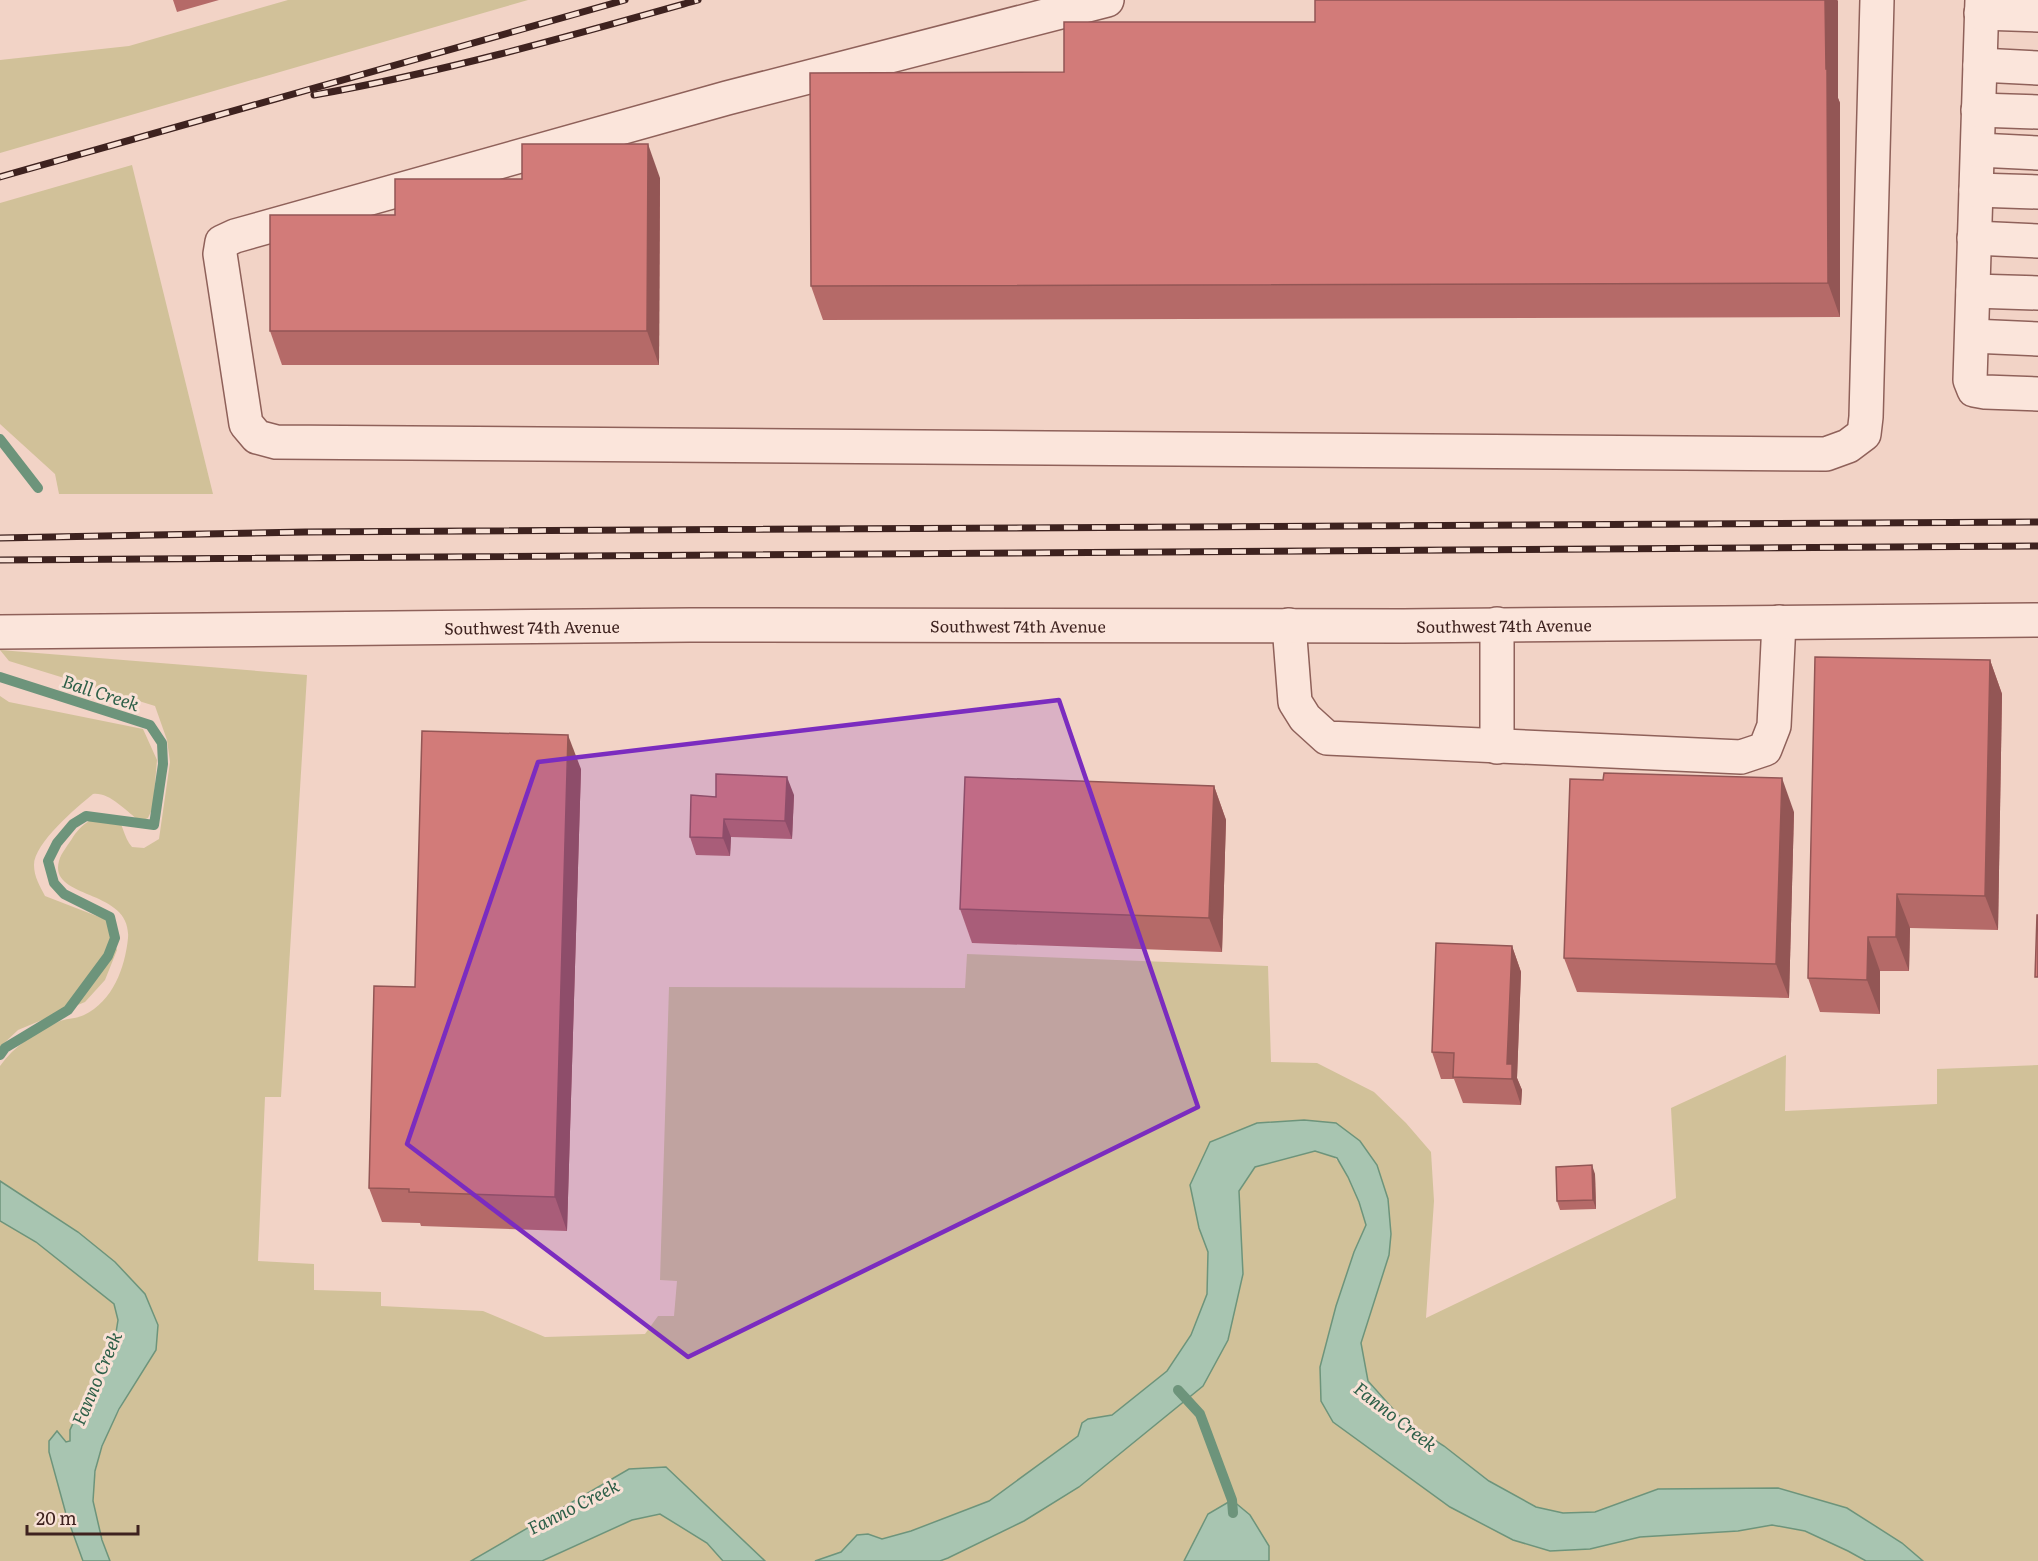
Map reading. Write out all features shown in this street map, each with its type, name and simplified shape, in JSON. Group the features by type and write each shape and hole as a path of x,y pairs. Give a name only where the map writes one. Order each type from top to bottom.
{"street":[{"path":"1107,0 727,98 235,236 222,242 220,254 246,424 257,437 276,442 1826,454 1848,446 1864,434 1866,417 1877,0"},
{"path":"2038,15 1981,6 1970,380 1974,390 2038,394"},
{"path":"1980,65 2038,68"},
{"path":"1978,110 2038,112"},
{"path":"1978,150 2038,153"},
{"path":"1976,190 2038,192"},
{"path":"1974,238 2038,241"},
{"path":"1973,291 2038,293"},
{"path":"1972,336 2038,339"},
{"name":"Southwest 74th Avenue","path":"0,632 679,625 1289,625 2038,620"},
{"path":"1289,625 1295,702 1305,718 1327,738 1741,757 1766,748 1774,726 1779,622"},
{"path":"1497,624 1497,747"}],"highlighted area":[{"path":"1059,700 1198,1107 688,1357 407,1144 538,762"}],"shaded area":[{"path":"288,0 528,0 0,153 0,60 129,46"},
{"path":"132,165 213,494 59,494 55,474 0,424 0,203"},
{"path":"0,650 307,675 281,1097 265,1097 258,1261 314,1264 314,1290 381,1292 381,1306 483,1311 545,1337 645,1334 658,1316 674,1316 677,1281 660,1280 669,987 965,988 967,954 1268,966 1271,1062 1317,1063 1374,1092 1406,1123 1431,1152 1434,1201 1426,1318 1676,1198 1671,1108 1786,1055 1785,1111 1937,1104 1937,1069 2038,1065 2038,1561 1923,1561 1902,1543 1848,1508 1658,1489 1595,1512 1563,1513 1535,1507 1490,1481 1444,1446 1402,1419 1368,1381 1361,1343 1389,1255 1336,1123 1304,1120 1257,1123 1199,1228 1208,1252 1207,1294 1191,1335 1167,1371 1112,1416 1088,1419 1078,1436 989,1501 911,1531 882,1539 868,1534 857,1535 841,1552 815,1561 765,1561 666,1467 629,1469 471,1561 110,1561 94,1510 94,1484 102,1447 109,1430 156,1350 145,1294 115,1262 78,1232 0,1181 0,1066 12,1052 34,1035 58,1022 81,1016 94,1009 103,1001 116,982 124,961 128,938 126,922 117,910 105,902 66,882 59,873 59,861 73,837 82,827 102,816 115,815 132,847 144,848 159,839 170,762 167,740 155,706 9,661"},
{"path":"0,696 9,702 143,729 157,760 153,807 148,818 137,819 111,799 93,794 48,836 41,846 36,856 34,869 45,896 107,920 117,950 105,980 85,1002 18,1030 0,1047"},
{"path":"1315,1151 1333,1157 1342,1166 1355,1191 1366,1225 1354,1252 1336,1306 1333,1422 1450,1507 1590,1549 1640,1537 1738,1531 1772,1525 1805,1531 1866,1561 1269,1561 1269,1546 1250,1515 1208,1514 1184,1561 940,1561 1024,1521 1203,1386 1228,1340 1243,1274 1239,1191 1255,1167"},
{"path":"0,1221 36,1242 114,1304 118,1320 114,1345 70,1430 70,1441 49,1452 66,1514 83,1561 0,1561"},
{"path":"660,1514 707,1543 723,1561 543,1561 632,1520"}],"water":[{"name":"Fanno Creek","path":"1304,1120 1336,1123 1360,1141 1377,1165 1388,1199 1391,1234 1389,1255 1361,1343 1368,1381 1402,1419 1444,1446 1489,1481 1536,1507 1563,1513 1595,1512 1658,1489 1778,1488 1847,1508 1902,1543 1923,1561 1866,1561 1805,1531 1772,1525 1738,1531 1640,1537 1590,1549 1550,1551 1513,1540 1450,1507 1333,1422 1321,1401 1320,1367 1336,1306 1354,1252 1366,1225 1359,1202 1337,1158 1315,1151 1255,1167 1239,1191 1243,1274 1228,1340 1203,1386 1079,1487 1024,1521 948,1558 940,1561 815,1561 841,1552 857,1535 868,1534 882,1539 911,1531 989,1501 1078,1436 1082,1423 1088,1419 1112,1415 1167,1371 1191,1335 1207,1294 1208,1252 1199,1228 1190,1185 1210,1142 1257,1123"},
{"name":"Fanno Creek","path":"0,1181 78,1232 115,1262 145,1294 158,1325 156,1350 119,1409 102,1446 95,1471 93,1501 102,1540 110,1561 83,1561 66,1514 49,1452 49,1441 57,1431 66,1442 70,1441 70,1430 91,1384 114,1345 118,1320 114,1304 36,1242 0,1221"},
{"name":"Fanno Creek","path":"666,1467 765,1561 723,1561 707,1543 660,1514 632,1520 542,1561 471,1561 629,1469"},
{"path":"1232,1500 1250,1515 1269,1546 1269,1561 1184,1561 1208,1514"}],"building":[{"path":"1315,0 1825,0 1828,283 811,286 810,73 1064,72 1064,22 1315,22"},
{"path":"522,144 648,144 647,331 270,331 270,215 395,215 395,179 522,179"},
{"path":"1815,657 1990,660 1985,896 1897,894 1896,937 1868,937 1867,980 1808,978"},
{"path":"422,731 568,735 555,1197 409,1192 409,1189 369,1188 374,986 415,987"},
{"path":"1604,773 1782,778 1776,964 1564,958 1570,779 1603,780"},
{"path":"716,774 787,777 785,821 724,819 723,838 690,837 691,795 716,797"},
{"path":"965,777 1214,786 1209,918 960,909"},
{"path":"2037,915 2038,977 2035,977"},
{"path":"1436,943 1512,946 1507,1064 1512,1064 1512,1079 1453,1077 1454,1053 1432,1052"},
{"path":"1592,1165 1593,1200 1557,1201 1556,1167"}],"waterway":[{"name":"Ball Creek","path":"0,439 38,488"},
{"name":"Ball Creek","path":"0,677 150,725 162,743 163,764 154,825 86,816 73,824 57,843 48,861 54,883 64,894 110,917 115,938 108,956 68,1010 5,1048 0,1055"},
{"path":"1178,1390 1200,1414 1232,1500 1233,1513"}],"railway":[{"path":"0,177 625,0"},
{"path":"314,95 411,76 555,40 698,0"},
{"path":"0,538 305,532 2038,522"},
{"path":"0,560 2038,546"}]}
